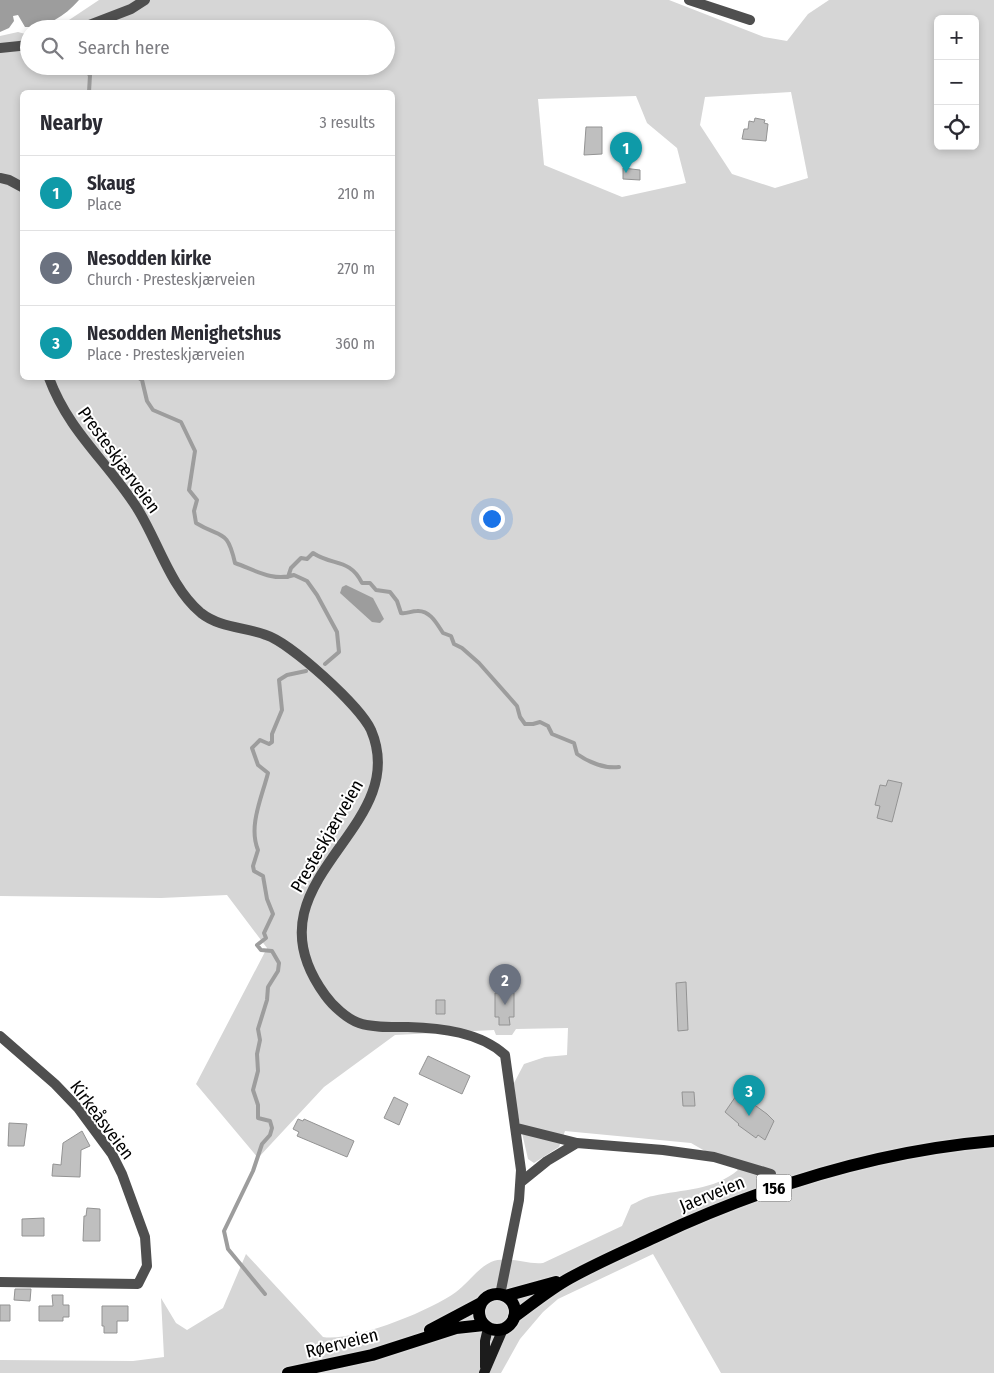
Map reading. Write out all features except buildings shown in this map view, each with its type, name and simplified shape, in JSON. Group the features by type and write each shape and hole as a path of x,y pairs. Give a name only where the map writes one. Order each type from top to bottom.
{"main road":[{"name":"Jaerveien","path":"514,1318 568,1279 700,1216 829,1171 891,1156 994,1141"},
{"name":"Jaerveien","path":"502,1295 568,1279"},
{"name":"156","path":"481,1303 487,1297 502,1295"},
{"path":"502,1295 514,1306 514,1318"},
{"path":"481,1303 479,1315 486,1327 485,1372"},
{"name":"Røerveien","path":"404,1344 481,1303"},
{"name":"156","path":"486,1327 497,1330 503,1329 514,1318"},
{"name":"Røerveien","path":"288,1373 347,1362 456,1328 486,1327"},
{"path":"485,1372 503,1329"}],"street":[{"path":"102,20 131,9 145,0"},
{"path":"689,0 750,20"},
{"path":"0,48 20,46"},
{"path":"0,178 20,186"},
{"name":"Presteskjærveien","path":"50,380 72,424 127,494 178,584 196,607 212,620 264,634 286,644 301,655 353,706 370,728 377,747 379,766 375,788 356,822 324,869 303,913 302,939 311,974 327,997 356,1022 370,1026 431,1028 470,1035 496,1046 505,1055 517,1128 520,1182 502,1295"},
{"name":"Kirkeåsveien","path":"0,1036 55,1084 78,1108 112,1154 122,1174 142,1230 147,1266 138,1284 0,1282"},
{"path":"517,1128 577,1143 663,1150 714,1157 771,1174"},
{"path":"520,1182 547,1161 577,1143"}],"shaded area":[{"path":"0,0 79,0 55,20 21,20 18,15 13,16 14,21 9,28 0,32"},
{"path":"99,0 669,0 764,37 787,41 808,14 829,0 994,0 994,1373 721,1373 653,1254 558,1299 543,1312 520,1339 501,1373 0,1373 0,1360 133,1361 164,1357 161,1298 176,1323 187,1330 223,1308 246,1254 323,1337 353,1335 391,1324 444,1300 460,1289 491,1262 503,1259 543,1263 622,1226 631,1205 650,1197 708,1186 738,1170 691,1143 565,1131 559,1147 534,1163 528,1159 516,1107 514,1083 524,1064 545,1057 567,1055 568,1028 516,1029 512,1035 496,1035 494,1030 395,1035 324,1087 258,1158 196,1084 267,948 227,895 161,898 0,896 0,36 20,33 20,75 395,75 395,20 69,20","holes":["791,92 808,178 775,188 732,174 700,125 705,97","636,96 647,123 677,148 686,183 622,197 544,165 538,99"]},
{"path":"346,585 373,598 384,619 380,623 372,622 340,593 342,587"}],"waterway":[{"path":"89,90 90,75"},
{"path":"142,380 147,401 153,410 181,422 195,451 189,490 197,500 194,511 196,523 226,539 235,563 271,576 286,577 294,575 307,581 317,595 337,632 339,652 325,664"},
{"path":"288,577 291,568 301,558 307,559 313,553 346,566 357,575 362,583 370,583 376,590 390,592 397,601 401,613 422,611 429,615 443,633 451,636 454,644 462,648 479,663 517,706 520,717 525,724 540,722 548,726 552,734 574,743 577,754 581,757 602,766 619,767"},
{"path":"265,1294 228,1249 224,1231 253,1171 262,1144 270,1135 272,1128 270,1121 258,1118 258,1105 253,1090 258,1071 257,1054 260,1040 258,1029 267,1000 268,987 278,971 279,963 272,951 261,950 257,945 266,938 264,933 273,914 267,899 263,876 254,871 253,866 258,850 255,841 255,821 268,773 258,765 252,748 260,740 269,744 272,742 272,734 282,710 279,680 287,675 306,671"}],"place":[{"name":"Skaug","path":"626,173"},
{"name":"Nesodden kirke","path":"505,1005"},
{"name":"Nesodden Menighetshus","path":"749,1116"}]}
